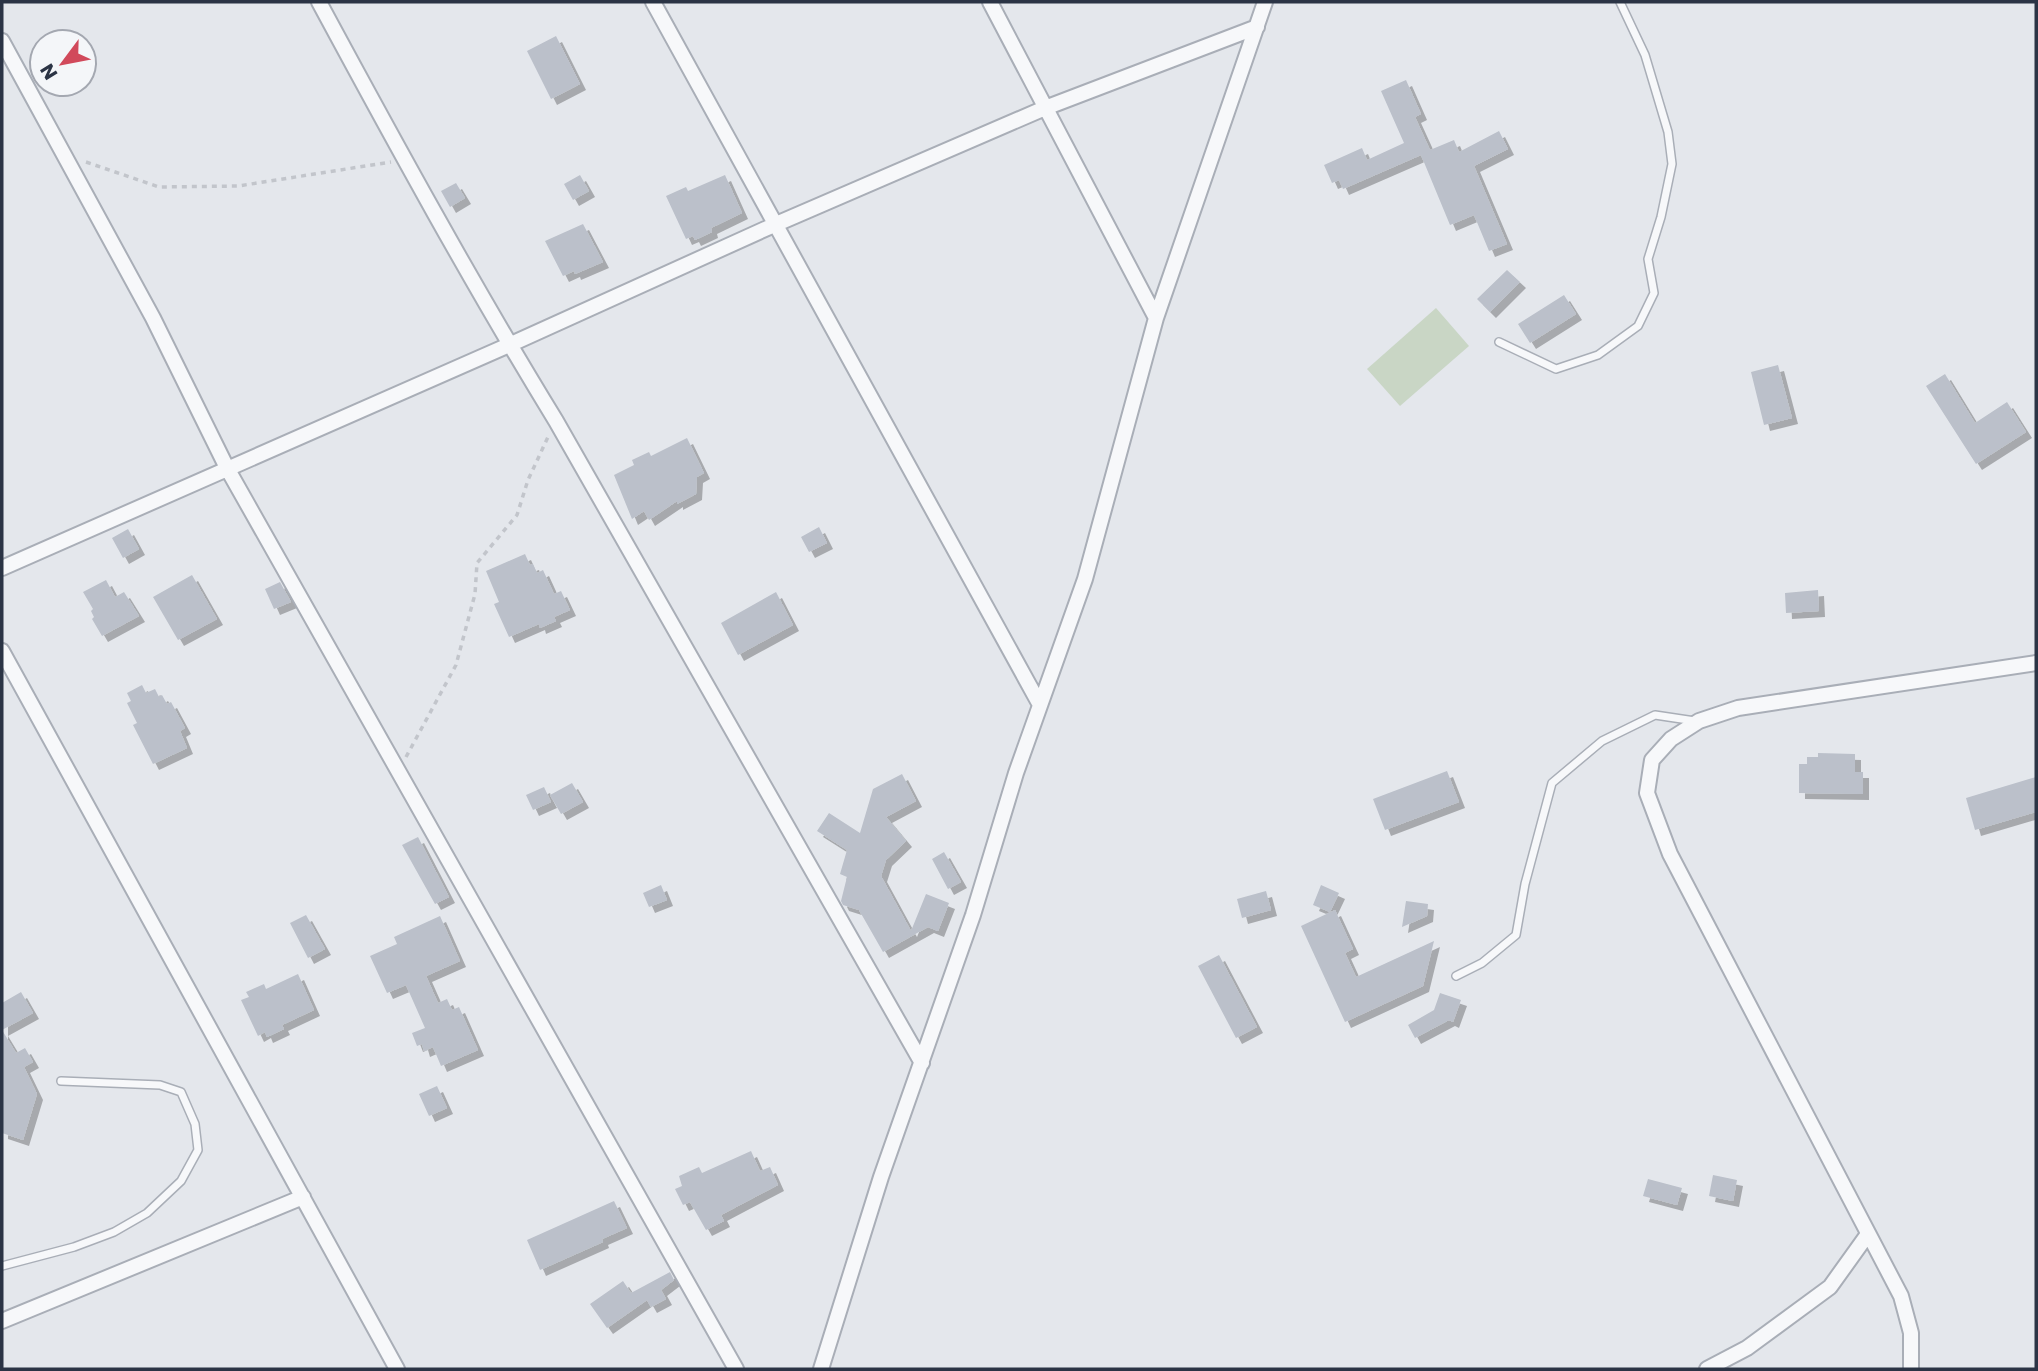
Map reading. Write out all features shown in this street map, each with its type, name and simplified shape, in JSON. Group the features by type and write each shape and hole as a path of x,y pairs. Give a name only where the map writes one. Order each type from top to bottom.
{"street":[{"path":"319,2 509,345 556,421 922,1063"},
{"path":"653,2 1039,703"},
{"path":"990,2 1156,318"},
{"path":"821,1369 881,1177 973,915 1039,703 1085,579 1156,318 1265,2"},
{"path":"2,568 774,225 1045,108 1257,27"},
{"path":"2,41 153,318 227,468 736,1369"},
{"path":"2,651 397,1369"},
{"path":"1911,1369 1911,1333 1901,1296 1670,854 1647,793 1652,760 1671,739 1699,721 1738,708 2036,663"},
{"path":"2,1321 303,1197"},
{"path":"1707,1369 1747,1348 1830,1287 1868,1234"}],"lane":[{"path":"1499,342 1556,369 1598,355 1638,326 1654,293 1648,259 1661,217 1672,164 1668,132 1645,55 1620,2"},
{"path":"1456,976 1482,963 1516,935 1525,884 1552,783 1602,741 1655,715 1699,721"},
{"path":"2,1266 74,1247 114,1232 147,1213 181,1181 198,1150 195,1124 181,1092 160,1085 61,1081"}],"path":[{"path":"62,152 105,170 159,187 238,186 404,159"},
{"path":"398,771 456,665 475,594 477,563 517,515 528,480 556,421"}],"green space":[{"path":"1436,308 1469,346 1400,406 1367,369"}],"building":[{"path":"556,36 580,84 551,99 527,51"},
{"path":"1406,80 1421,114 1415,117 1430,150 1454,140 1459,152 1499,131 1508,149 1474,166 1507,244 1489,251 1474,215 1450,225 1421,155 1343,189 1339,180 1332,183 1324,165 1362,148 1367,160 1404,143 1381,91"},
{"path":"580,175 589,191 573,200 564,184"},
{"path":"725,175 742,213 711,228 712,232 695,240 693,236 686,239 666,196 686,187 688,191"},
{"path":"456,183 465,198 450,207 441,191"},
{"path":"583,224 603,262 563,276 545,241"},
{"path":"1507,270 1520,282 1490,312 1477,299"},
{"path":"1564,295 1576,314 1530,343 1518,324"},
{"path":"1778,365 1792,418 1764,425 1751,372"},
{"path":"1945,374 1975,423 2007,402 2026,432 1976,464 1926,386"},
{"path":"687,438 704,473 697,477 696,494 677,504 677,501 649,520 644,511 632,519 614,475 634,465 632,460 649,452 651,456"},
{"path":"819,527 827,543 809,552 801,537"},
{"path":"128,529 139,549 123,558 112,538"},
{"path":"525,554 537,573 543,570 554,594 561,591 570,610 554,617 556,621 540,628 539,624 509,637 494,604 499,602 486,571"},
{"path":"192,575 217,619 178,640 153,597"},
{"path":"106,580 115,597 124,592 139,616 102,636 92,619 93,609 83,592"},
{"path":"280,582 291,602 274,609 265,589"},
{"path":"1818,590 1819,611 1786,613 1785,593"},
{"path":"776,592 793,625 738,655 721,623"},
{"path":"142,685 146,693 155,689 167,704 171,702 185,728 180,731 187,748 153,764 133,725 137,723 127,703 131,701 127,693"},
{"path":"1818,753 1855,754 1855,772 1863,772 1863,794 1799,793 1799,764 1807,764 1807,757 1818,757"},
{"path":"1447,771 1459,802 1385,830 1373,799"},
{"path":"902,774 916,801 886,817 906,841 886,860 881,876 911,931 926,894 949,903 938,931 928,927 883,952 859,910 843,905 841,901 847,877 840,874 847,850 817,831 829,813 860,833 873,789"},
{"path":"2036,777 2036,812 1975,830 1966,798"},
{"path":"572,783 583,802 561,814 550,795"},
{"path":"544,787 551,802 533,810 526,795"},
{"path":"418,837 449,897 435,904 402,845"},
{"path":"944,852 961,882 948,889 932,859"},
{"path":"661,885 667,900 649,907 643,893"},
{"path":"1321,885 1339,893 1330,912 1313,905"},
{"path":"1266,891 1271,910 1242,918 1237,899"},
{"path":"1406,901 1428,904 1427,916 1402,927"},
{"path":"1335,910 1353,949 1345,953 1356,977 1434,941 1423,986 1345,1022 1301,926"},
{"path":"306,915 325,949 308,958 290,923"},
{"path":"440,916 460,961 426,976 438,1003 447,999 452,1010 459,1007 478,1050 441,1066 433,1047 424,1051 422,1044 417,1046 412,1033 425,1028 406,985 387,993 370,956 397,944 394,937"},
{"path":"1219,955 1257,1027 1236,1038 1198,966"},
{"path":"298,974 314,1010 282,1025 284,1029 267,1037 265,1032 258,1036 241,1000 249,997 246,992 264,984 266,989"},
{"path":"21,992 33,1013 2,1030 2,1003"},
{"path":"1440,993 1461,1000 1453,1022 1449,1020 1415,1038 1408,1025 1434,1010"},
{"path":"2,1030 16,1053 25,1048 33,1062 24,1067 37,1094 23,1140 2,1133"},
{"path":"437,1086 447,1108 429,1116 419,1094"},
{"path":"751,1151 760,1171 770,1167 778,1185 721,1215 724,1221 706,1230 690,1202 683,1205 675,1189 682,1186 679,1176 699,1167 702,1173"},
{"path":"1713,1175 1737,1180 1733,1201 1709,1196"},
{"path":"1648,1179 1682,1188 1677,1205 1643,1196"},
{"path":"614,1201 627,1228 602,1239 603,1242 540,1270 527,1240"},
{"path":"670,1272 674,1280 661,1290 666,1299 651,1307 647,1300 607,1328 590,1304 623,1281 631,1293"}]}
